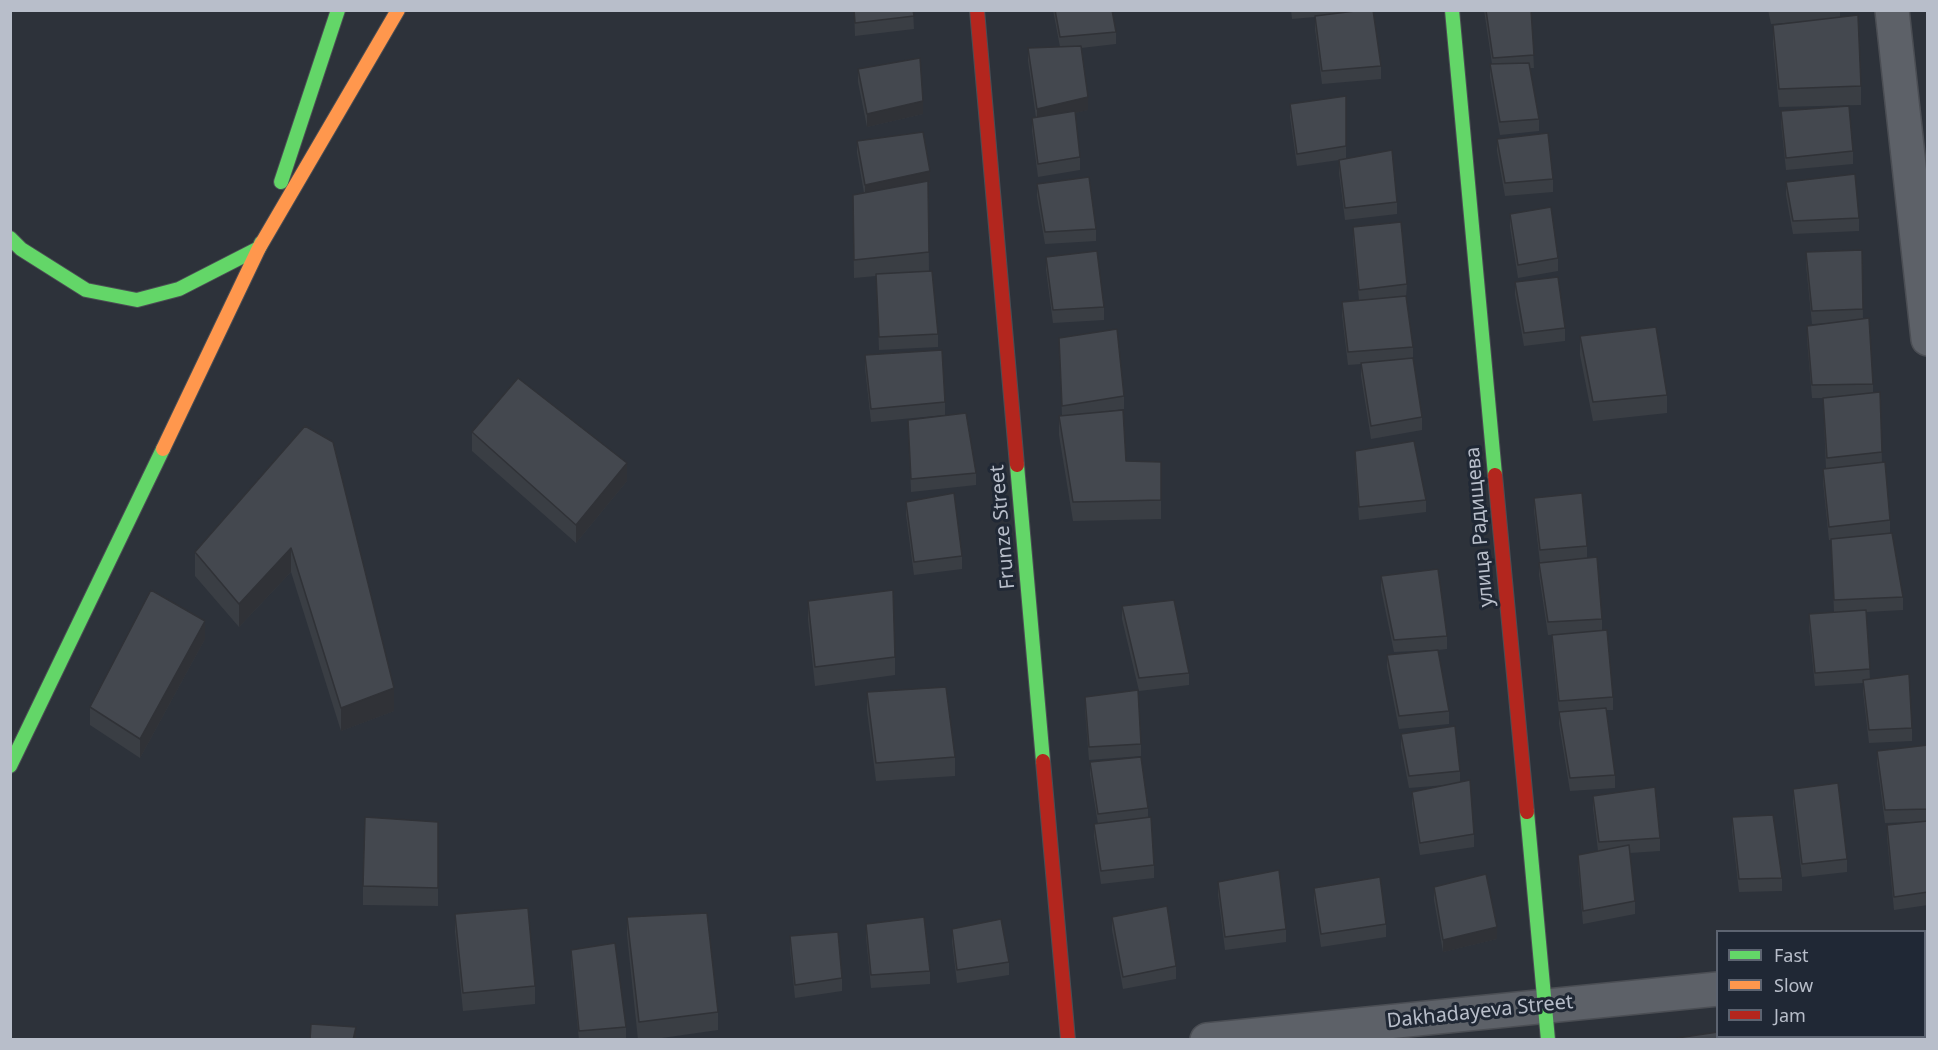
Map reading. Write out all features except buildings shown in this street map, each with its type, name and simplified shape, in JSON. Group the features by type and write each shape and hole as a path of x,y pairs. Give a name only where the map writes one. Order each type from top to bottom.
{"street":[{"path":"10,238 21,249 86,290 137,300 178,289 259,248 338,10"},
{"path":"10,766 259,248 398,10"},
{"name":"Frunze Street","path":"977,10 1068,1040"},
{"name":"улица Радищева","path":"1452,10 1548,1040"},
{"path":"1893,10 1928,339"},
{"name":"Dakhadayeva Street","path":"1207,1040 1716,989"}],"traffic: fast":[{"path":"281,182 338,10"},
{"path":"1452,10 1495,475"},
{"path":"10,238 21,249 86,290 137,300 179,289 259,248 261,243"},
{"path":"10,766 163,449"},
{"path":"1017,465 1043,761"},
{"path":"1527,812 1548,1040"}],"traffic: slow":[{"path":"163,449 259,248 398,10"}],"traffic: jam":[{"path":"977,10 1017,465"},
{"path":"1495,475 1527,812"},
{"path":"1043,761 1068,1040"}]}
